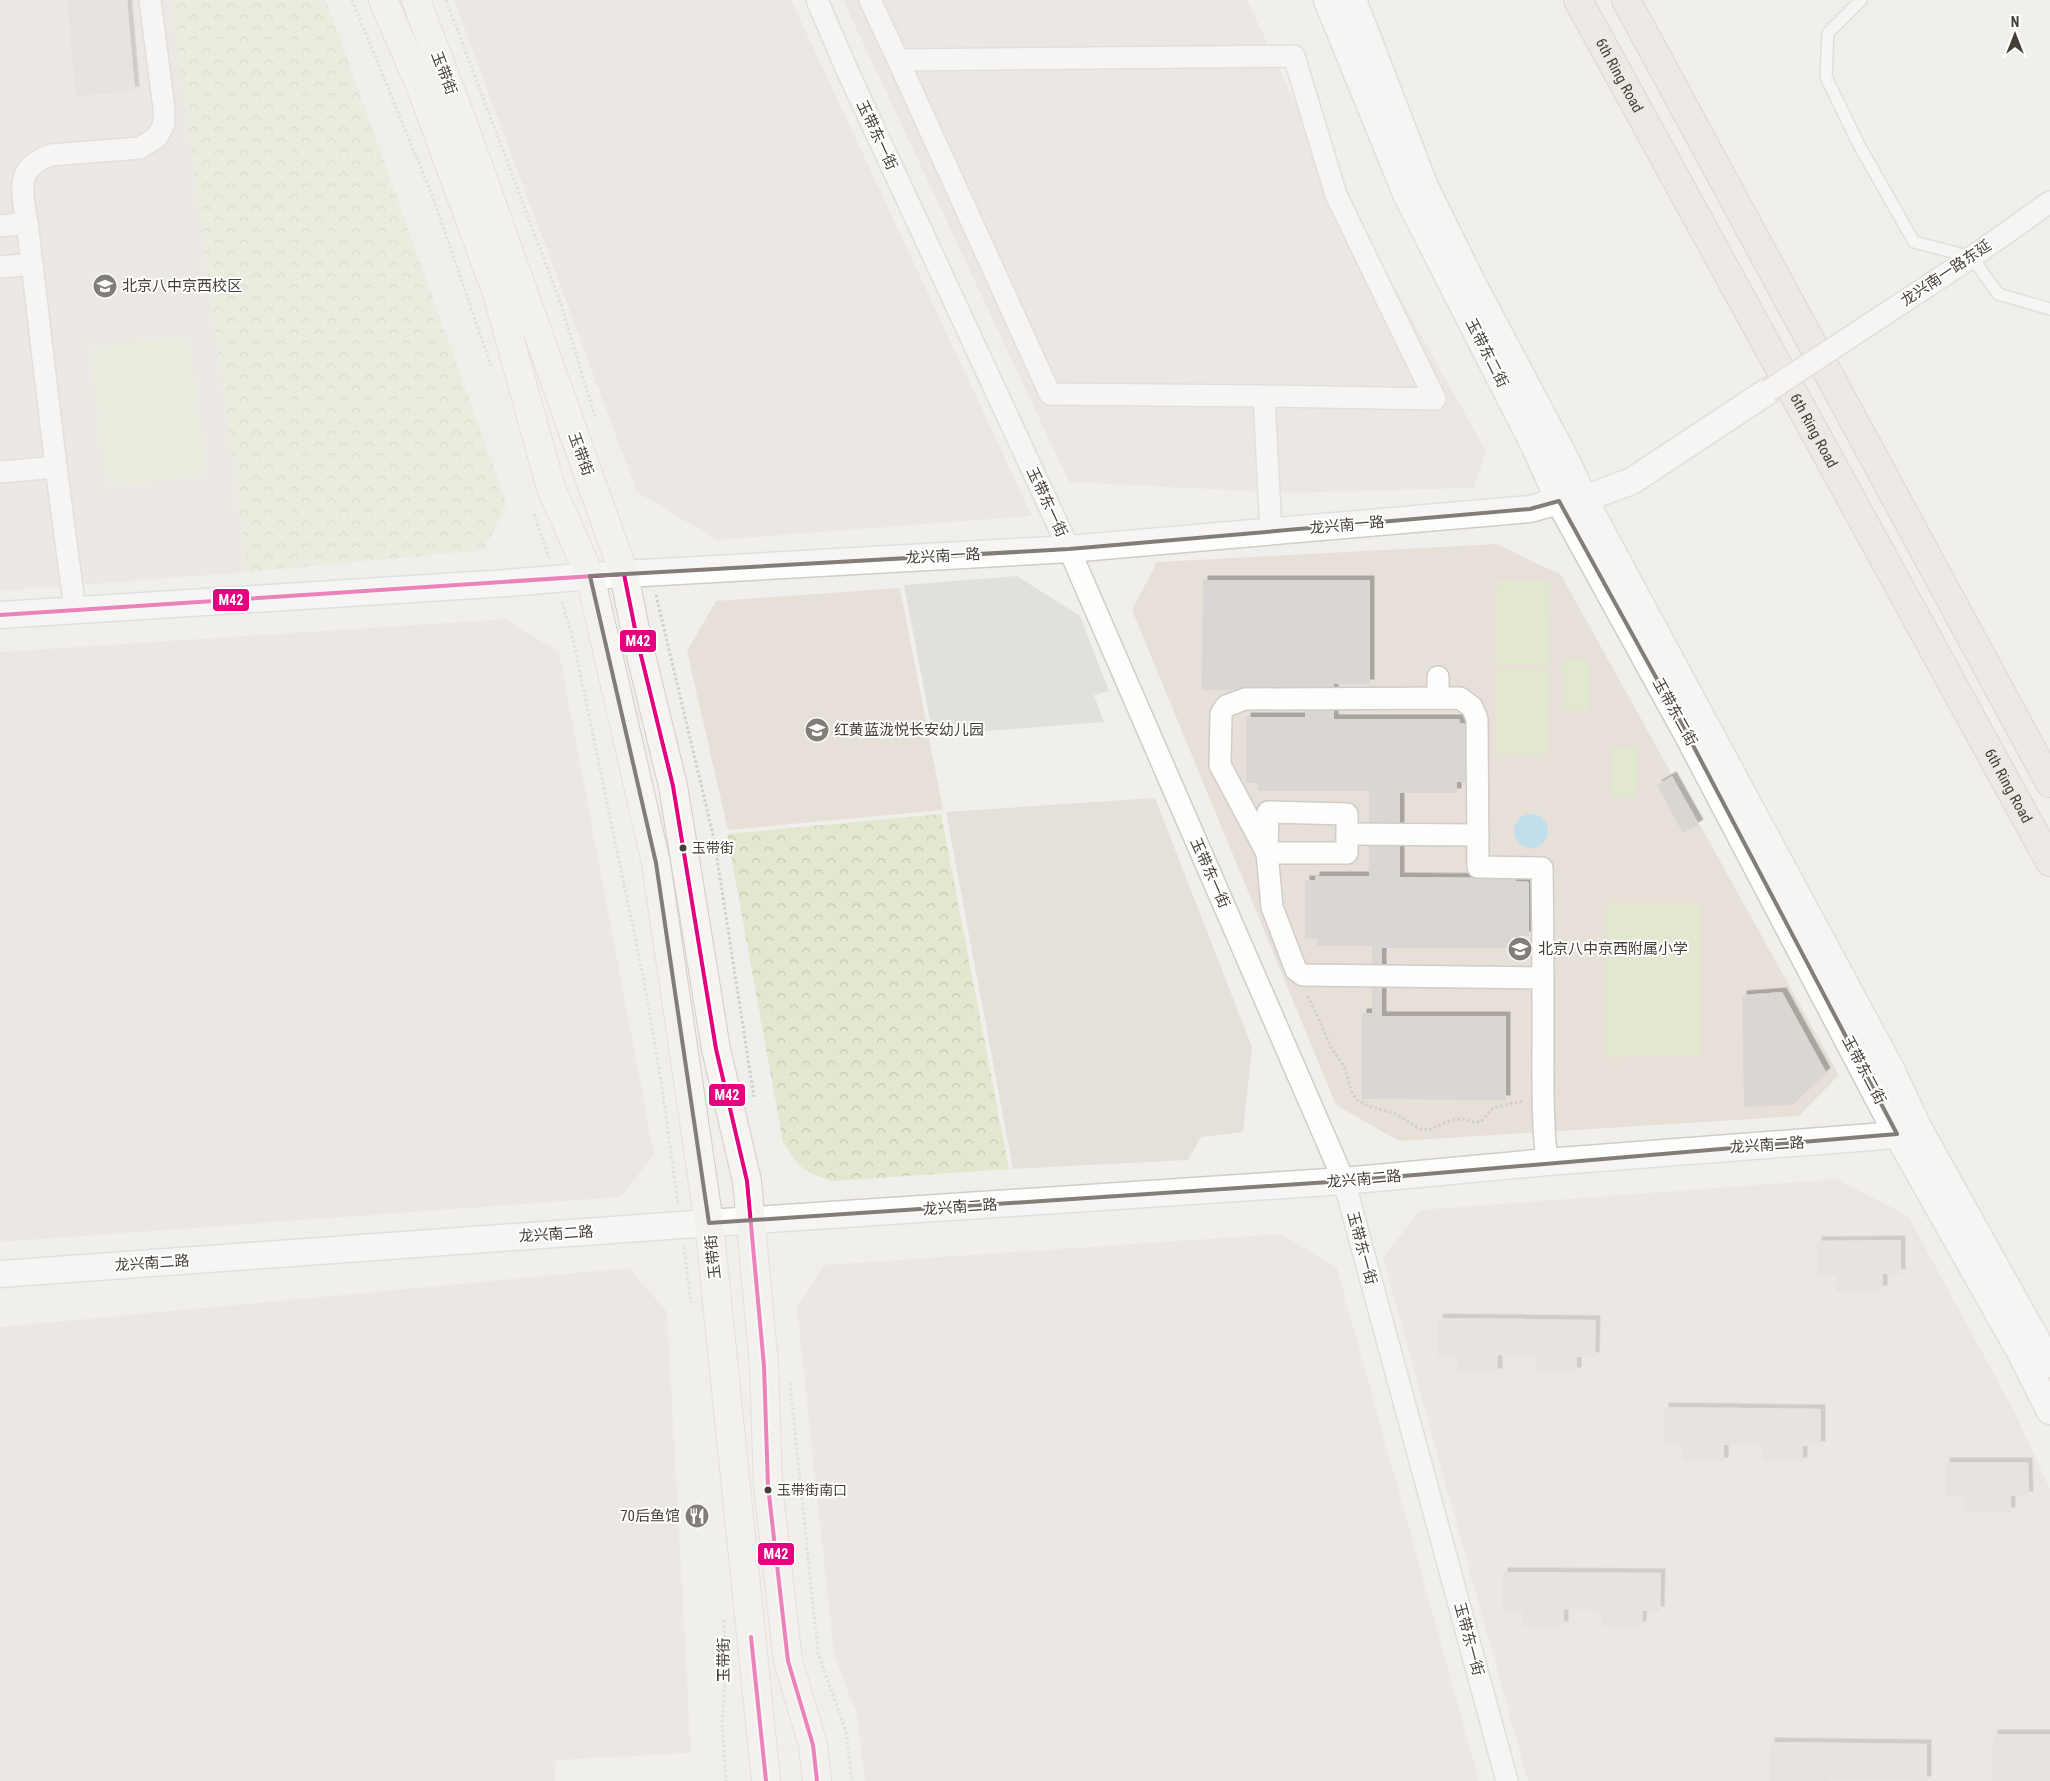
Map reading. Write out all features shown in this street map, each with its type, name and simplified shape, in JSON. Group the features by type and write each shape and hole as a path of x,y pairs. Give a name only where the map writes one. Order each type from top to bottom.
{"highway":[{"name":"6th Ring Road","path":"1578,0 2050,862"},
{"path":"1626,0 2050,783"}],"main road":[{"name":"玉带街","path":"383,0 420,85 497,293 551,488 590,576 656,863 709,1223 766,1781"},
{"name":"玉带街","path":"416,0 465,129 624,574 637,639 673,786 716,1049 747,1181 764,1366 768,1486 788,1661 813,1745 817,1781"}],"street":[{"path":"75,610 21,186 27,169 39,159 51,155 140,148 157,137 164,124 164,108 150,0"},
{"name":"玉带东一街","path":"817,0 851,79 1069,549 1344,1181 1507,1781"},
{"path":"870,0 1050,394 1435,399 1336,195 1294,56 898,60"},
{"name":"玉带东二街","path":"1327,0 1407,196 1534,447 1559,501 1908,1130 2050,1364"},
{"name":"玉带东二街","path":"1353,0 1424,187 1566,460 1584,499 1892,1071 1908,1130 2050,1410"},
{"name":"龙兴南一路东延","path":"1841,343 1972,257 2050,202"},
{"path":"0,226 26,223"},
{"path":"0,267 32,264"},
{"name":"龙兴南一路","path":"0,616 590,576 1069,549 1530,509 1559,501 1584,499 1632,481 1841,343"},
{"path":"1264,396 1271,532"},
{"path":"0,472 56,467"},
{"path":"1267,853 1220,765 1221,714 1226,706 1245,699 1438,688 1460,698 1472,707 1477,719 1478,867 1542,868 1543,1132 1546,1162"},
{"path":"1267,853 1347,854 1347,814 1268,812 1267,853 1272,907 1296,970 1303,975 1543,978"},
{"path":"1347,834 1478,835"},
{"name":"龙兴南二路","path":"0,1274 751,1220 1344,1181 1908,1130"}],"lane":[{"path":"1861,0 1828,33 1826,77 1859,145 1914,242 1972,257 1998,294 2050,308"}],"path":[{"path":"352,0 434,200 492,370"},
{"name":"玉带街","path":"532,505 573,639 644,981 661,1080 692,1308"},
{"path":"1296,970 1332,1049 1344,1066 1352,1092 1357,1100 1368,1106 1396,1114 1420,1128 1428,1130 1452,1120 1463,1119 1482,1122 1493,1108 1515,1101 1543,1101"},
{"name":"玉带街","path":"723,1614 726,1664 722,1724 726,1781"}],"highlighted area":[{"path":"1559,501 1686,732 1897,1134 1344,1181 709,1223 656,863 590,576 1069,549 1530,509"}],"shaded area":[{"name":"北京八中京西校区","path":"0,0 171,0 248,572 0,591"},
{"path":"454,0 791,0 1032,516 717,540 637,492"},
{"path":"843,0 1247,0 1316,148 1486,451 1474,488 1287,493 1069,482"},
{"name":"北京八中京西附属小学","path":"1497,544 1561,575 1839,1075 1799,1116 1399,1141 1336,1105 1132,610 1157,562"},
{"path":"1017,576 1080,616 1109,691 1094,695 1104,722 933,735 904,585"},
{"name":"红黄蓝泷悦长安幼儿园","path":"900,588 943,810 728,830 687,651 716,601"},
{"path":"506,619 559,652 654,1155 620,1197 0,1242 0,652"},
{"path":"1155,798 1252,1047 1243,1132 1201,1137 1188,1160 1013,1169 946,812"},
{"path":"1837,1179 1908,1216 2014,1411 2050,1489 2050,1781 1528,1781 1383,1258 1420,1210"},
{"path":"1281,1234 1337,1268 1479,1781 865,1781 857,1715 834,1655 797,1308 824,1265"},
{"path":"629,1268 667,1312 691,1753 556,1760 555,1781 0,1781 0,1327"}],"green space":[{"path":"171,0 326,0 507,504 484,550 248,572"},
{"path":"189,336 207,475 107,487 89,348"},
{"path":"1497,580 1550,581 1549,665 1496,665"},
{"path":"1562,659 1589,659 1589,711 1562,711"},
{"path":"1496,669 1549,669 1548,754 1496,753"},
{"path":"1611,747 1637,747 1637,798 1611,798"},
{"path":"941,814 1009,1169 835,1181 816,1176 799,1164 783,1142 727,834"},
{"path":"1606,903 1700,903 1700,1056 1606,1057"}],"water":[{"path":"1531,814 1543,819 1548,831 1543,843 1531,848 1519,843 1514,831 1519,819"}],"building":[{"path":"67,0 127,0 135,91 76,96"},
{"path":"1203,580 1370,580 1370,684 1334,684 1334,719 1460,719 1460,723 1471,724 1471,782 1457,782 1457,793 1400,793 1400,877 1516,878 1516,881 1529,882 1529,936 1516,936 1516,948 1382,948 1382,1016 1506,1016 1506,1100 1362,1099 1362,1013 1372,1013 1372,946 1317,946 1317,939 1305,939 1305,880 1315,880 1315,876 1369,876 1369,791 1258,791 1258,783 1246,783 1246,717 1305,717 1305,690 1202,690"},
{"path":"1672,776 1699,824 1683,833 1657,785"},
{"path":"1782,992 1826,1072 1792,1105 1744,1107 1742,995"},
{"path":"1901,1240 1901,1274 1883,1274 1883,1290 1836,1291 1836,1275 1817,1275 1817,1241"},
{"path":"1438,1318 1596,1320 1595,1357 1577,1357 1577,1372 1536,1372 1536,1356 1498,1355 1498,1373 1457,1372 1457,1357 1438,1357"},
{"path":"1664,1407 1821,1409 1821,1446 1803,1446 1803,1462 1762,1461 1762,1445 1724,1445 1724,1462 1683,1462 1683,1446 1664,1446"},
{"path":"1945,1462 2028,1462 2029,1496 2011,1496 2011,1512 1964,1512 1964,1497 1945,1497"},
{"path":"1503,1572 1661,1573 1660,1611 1643,1611 1642,1626 1601,1626 1601,1610 1564,1609 1564,1626 1522,1626 1523,1611 1503,1611"},
{"path":"1993,1734 2050,1734 2050,1781 1992,1781"},
{"path":"1770,1742 1927,1744 1927,1781 1830,1779 1830,1781 1769,1781"}],"transit line":[{"name":"M42","path":"0,615 624,574 637,639 673,786 716,1049 747,1181 764,1366 768,1486 788,1661 813,1745 817,1781"},
{"name":"M42","path":"751,1637 766,1781"}],"place":[{"name":"北京八中京西校区","path":"105,286"},
{"name":"红黄蓝泷悦长安幼儿园","path":"817,730"},
{"name":"玉带街","path":"683,848"},
{"name":"北京八中京西附属小学","path":"1520,949"},
{"name":"玉带街南口","path":"768,1490"},
{"name":"70后鱼馆","path":"697,1516"}]}
